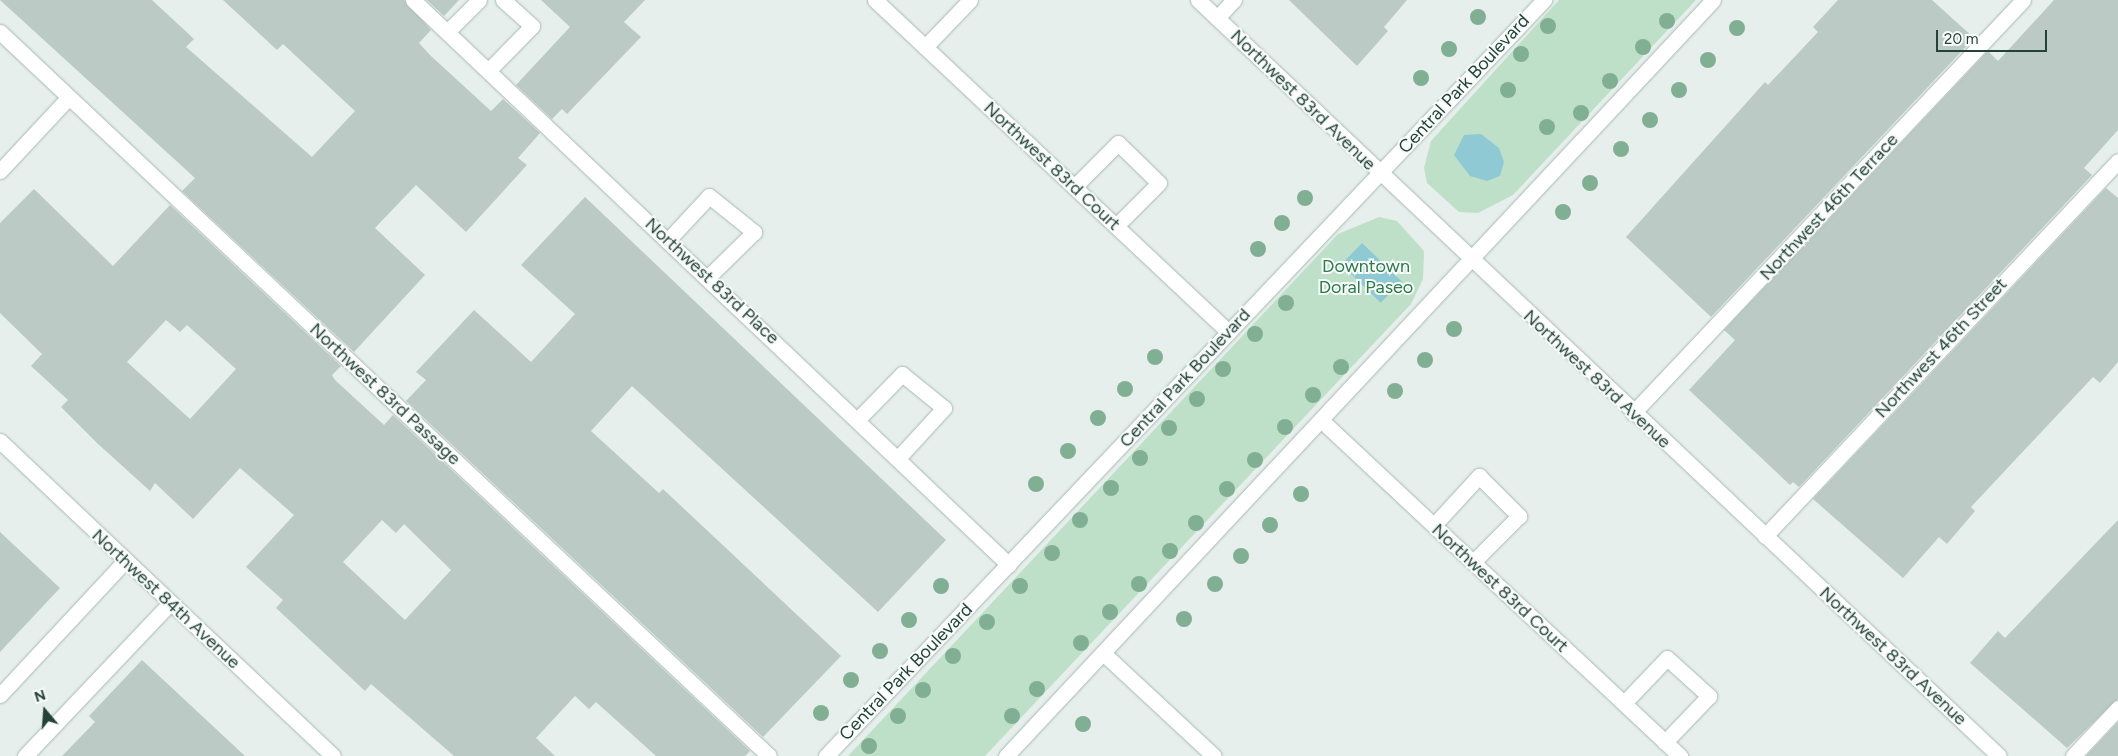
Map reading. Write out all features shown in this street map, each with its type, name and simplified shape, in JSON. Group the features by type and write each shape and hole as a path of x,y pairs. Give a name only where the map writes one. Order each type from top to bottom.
{"street":[{"name":"Northwest 83rd Place","path":"412,0 708,277 1009,565"},
{"path":"447,32 479,0"},
{"path":"488,71 532,26 503,0"},
{"path":"925,47 970,0"},
{"name":"Northwest 83rd Avenue","path":"1198,0 1633,413 1999,756"},
{"path":"1217,18 1234,0"},
{"name":"Central Park Boulevard","path":"826,756 1544,0"},
{"path":"1006,756 1713,0"},
{"name":"Northwest 46th Terrace","path":"1633,413 2023,0"},
{"name":"Northwest 83rd Court","path":"883,3 925,47 1229,332"},
{"name":"Northwest 83rd Passage","path":"0,32 770,756"},
{"path":"0,171 69,97"},
{"path":"1074,187 1118,143 1159,183 1116,226"},
{"name":"Northwest 46th Street","path":"1766,536 2118,161"},
{"path":"668,240 709,196 754,232 708,277"},
{"path":"858,420 902,374 944,408 898,458"},
{"name":"Northwest 83rd Court","path":"1321,420 1680,756"},
{"name":"Northwest 84th Avenue","path":"0,441 333,756"},
{"path":"1434,525 1479,476 1519,516 1473,562"},
{"path":"0,695 125,561"},
{"path":"25,756 170,602"},
{"path":"1103,653 1214,756"},
{"path":"1624,704 1667,658 1709,696 1665,742"},
{"path":"2073,756 2118,708"}],"green space":[{"path":"1559,0 1696,0 1513,195 1478,213 1459,212 1427,183 1424,168 1431,141"},
{"name":"Downtown Doral Paseo","path":"1379,217 1397,221 1424,251 1423,279 1411,304 985,756 848,756 1338,234"}],"water":[{"path":"1481,134 1499,148 1504,162 1500,176 1487,181 1470,176 1454,155 1464,135"},
{"path":"1362,243 1402,281 1381,303 1341,265"}],"building":[{"path":"0,0 152,0 194,39 186,47 312,157 355,111 283,44 277,50 223,0 404,0 431,30 419,43 431,56 491,111 503,99 540,133 518,158 527,165 466,232 416,185 375,228 425,275 354,352 182,191 195,178"},
{"path":"427,0 459,0 444,16"},
{"path":"541,0 645,0 624,22 641,37 567,114 562,109 552,119 516,85 570,27"},
{"path":"1289,0 1407,0 1384,27 1388,31 1357,66"},
{"path":"1838,0 1932,0 1974,38 1711,317 1626,237 1765,82 1768,85 1818,32 1813,27"},
{"path":"2054,0 2118,0 2118,130 2084,168 2092,175 1799,487 1793,482 1790,485 1689,390 1735,340 1724,330 1988,51 1998,61"},
{"path":"2106,188 2118,198 2118,362 2100,383 2093,377 1971,507 1975,511 1947,544 1939,537 1903,578 1813,499"},
{"path":"34,189 113,266 170,205 341,366 332,375 335,380 384,425 393,415 750,751 745,756 656,756 596,702 589,709 575,696 536,738 555,756 454,756 371,684 365,691 276,608 283,600 246,567 294,515 240,468 193,519 155,483 150,491 61,407 68,400 31,366 42,354 0,313 0,223","holes":["166,320 180,332 187,325 236,369 190,419 127,362","382,520 396,533 404,524 451,570 405,620 343,562"]},
{"path":"585,197 946,540 878,612 632,386 591,431 659,493 663,489 841,656 763,737 406,401 426,380 416,372 474,310 531,362 575,314 521,265"},
{"path":"2118,520 2118,699 2067,748 1970,663 1998,631 2005,638"},
{"path":"0,532 60,588 0,652"},
{"path":"142,660 245,756 62,756 95,722 89,716"},
{"path":"2118,722 2118,756 2086,756"}]}
